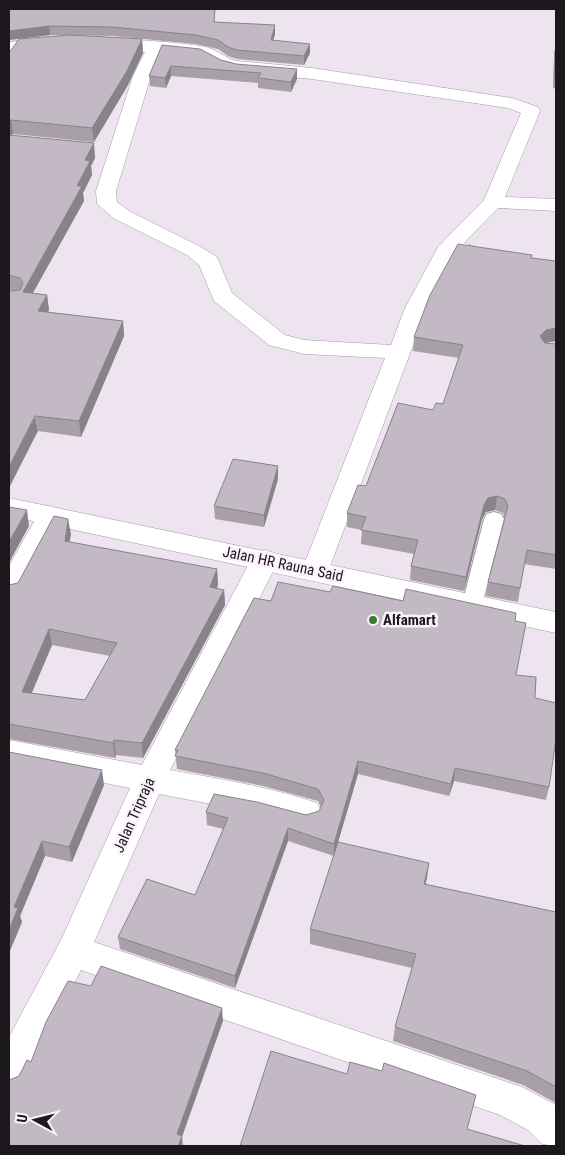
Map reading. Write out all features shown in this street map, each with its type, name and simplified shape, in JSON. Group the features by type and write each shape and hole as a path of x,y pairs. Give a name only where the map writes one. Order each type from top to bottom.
{"street":[{"path":"9,47 66,42"},
{"path":"89,42 157,46 205,52 217,57 219,62 229,66 285,70 500,101 521,106 531,111 493,202 449,247 416,308 316,570"},
{"path":"157,46 109,151 107,204 122,215 194,251 209,262 222,296 276,340 304,347 399,352"},
{"path":"493,202 556,205"},
{"path":"449,247 488,253"},
{"name":"Jalan HR Rauna Said","path":"9,507 316,570 556,623"},
{"path":"9,590 50,515"},
{"name":"Jalan Tripraja","path":"9,1074 73,951 150,779 265,560"},
{"path":"9,752 258,800 306,813"},
{"path":"73,951 509,1100 541,1117 556,1131"}],"lane":[{"path":"472,605 494,519"}],"building":[{"path":"9,9 215,9 214,22 275,25 271,40 310,44 304,56 237,50 228,47 218,40 196,35 112,27 49,26 9,31"},
{"path":"70,35 142,39 127,71 92,128 9,121 9,53 19,39"},
{"path":"162,45 200,49 221,60 236,64 297,69 291,82 258,78 261,73 171,66 165,78 149,76"},
{"path":"555,50 556,81 554,81"},
{"path":"9,135 94,143 85,160 90,161 77,186 82,186 23,292 47,295 38,311 123,321 79,421 35,416 9,467 9,291 20,290 23,283 20,278 9,275"},
{"path":"458,244 532,255 531,258 556,261 556,328 546,330 540,336 545,343 556,344 556,555 527,550 520,588 488,582 508,506 505,499 497,496 488,498 484,505 466,577 411,566 418,540 361,530 366,517 347,513 358,485 366,486 398,403 433,410 436,403 443,404 463,345 414,337 430,295"},
{"path":"233,459 278,466 264,515 214,506"},
{"path":"9,507 27,510 9,542"},
{"path":"54,516 68,519 65,541 217,569 210,587 224,590 142,743 114,740 113,743 9,724 9,585 18,583","holes":["49,629 117,643 85,700 22,692"]},
{"path":"278,582 330,592 333,586 403,601 406,589 516,613 515,621 526,623 516,675 536,677 535,698 556,703 556,739 549,787 455,768 451,784 358,761 334,844 288,828 235,976 118,937 147,879 195,895 228,818 206,812 214,794 257,802 306,815 319,811 324,800 318,789 263,773 175,756 178,750 175,750 254,598 271,601"},
{"path":"9,752 102,770 69,847 42,841 14,907 18,908 9,930"},
{"path":"338,842 429,863 424,884 556,912 556,1087 527,1071 395,1027 416,954 310,929"},
{"path":"101,966 222,1008 177,1134 182,1136 178,1146 9,1146 9,1080 19,1076 27,1060 31,1062 46,1022 68,981 91,986"},
{"path":"271,1051 347,1074 350,1062 382,1071 384,1063 476,1095 467,1129 525,1146 240,1146"}],"place":[{"name":"Alfamart","path":"373,620"}]}
